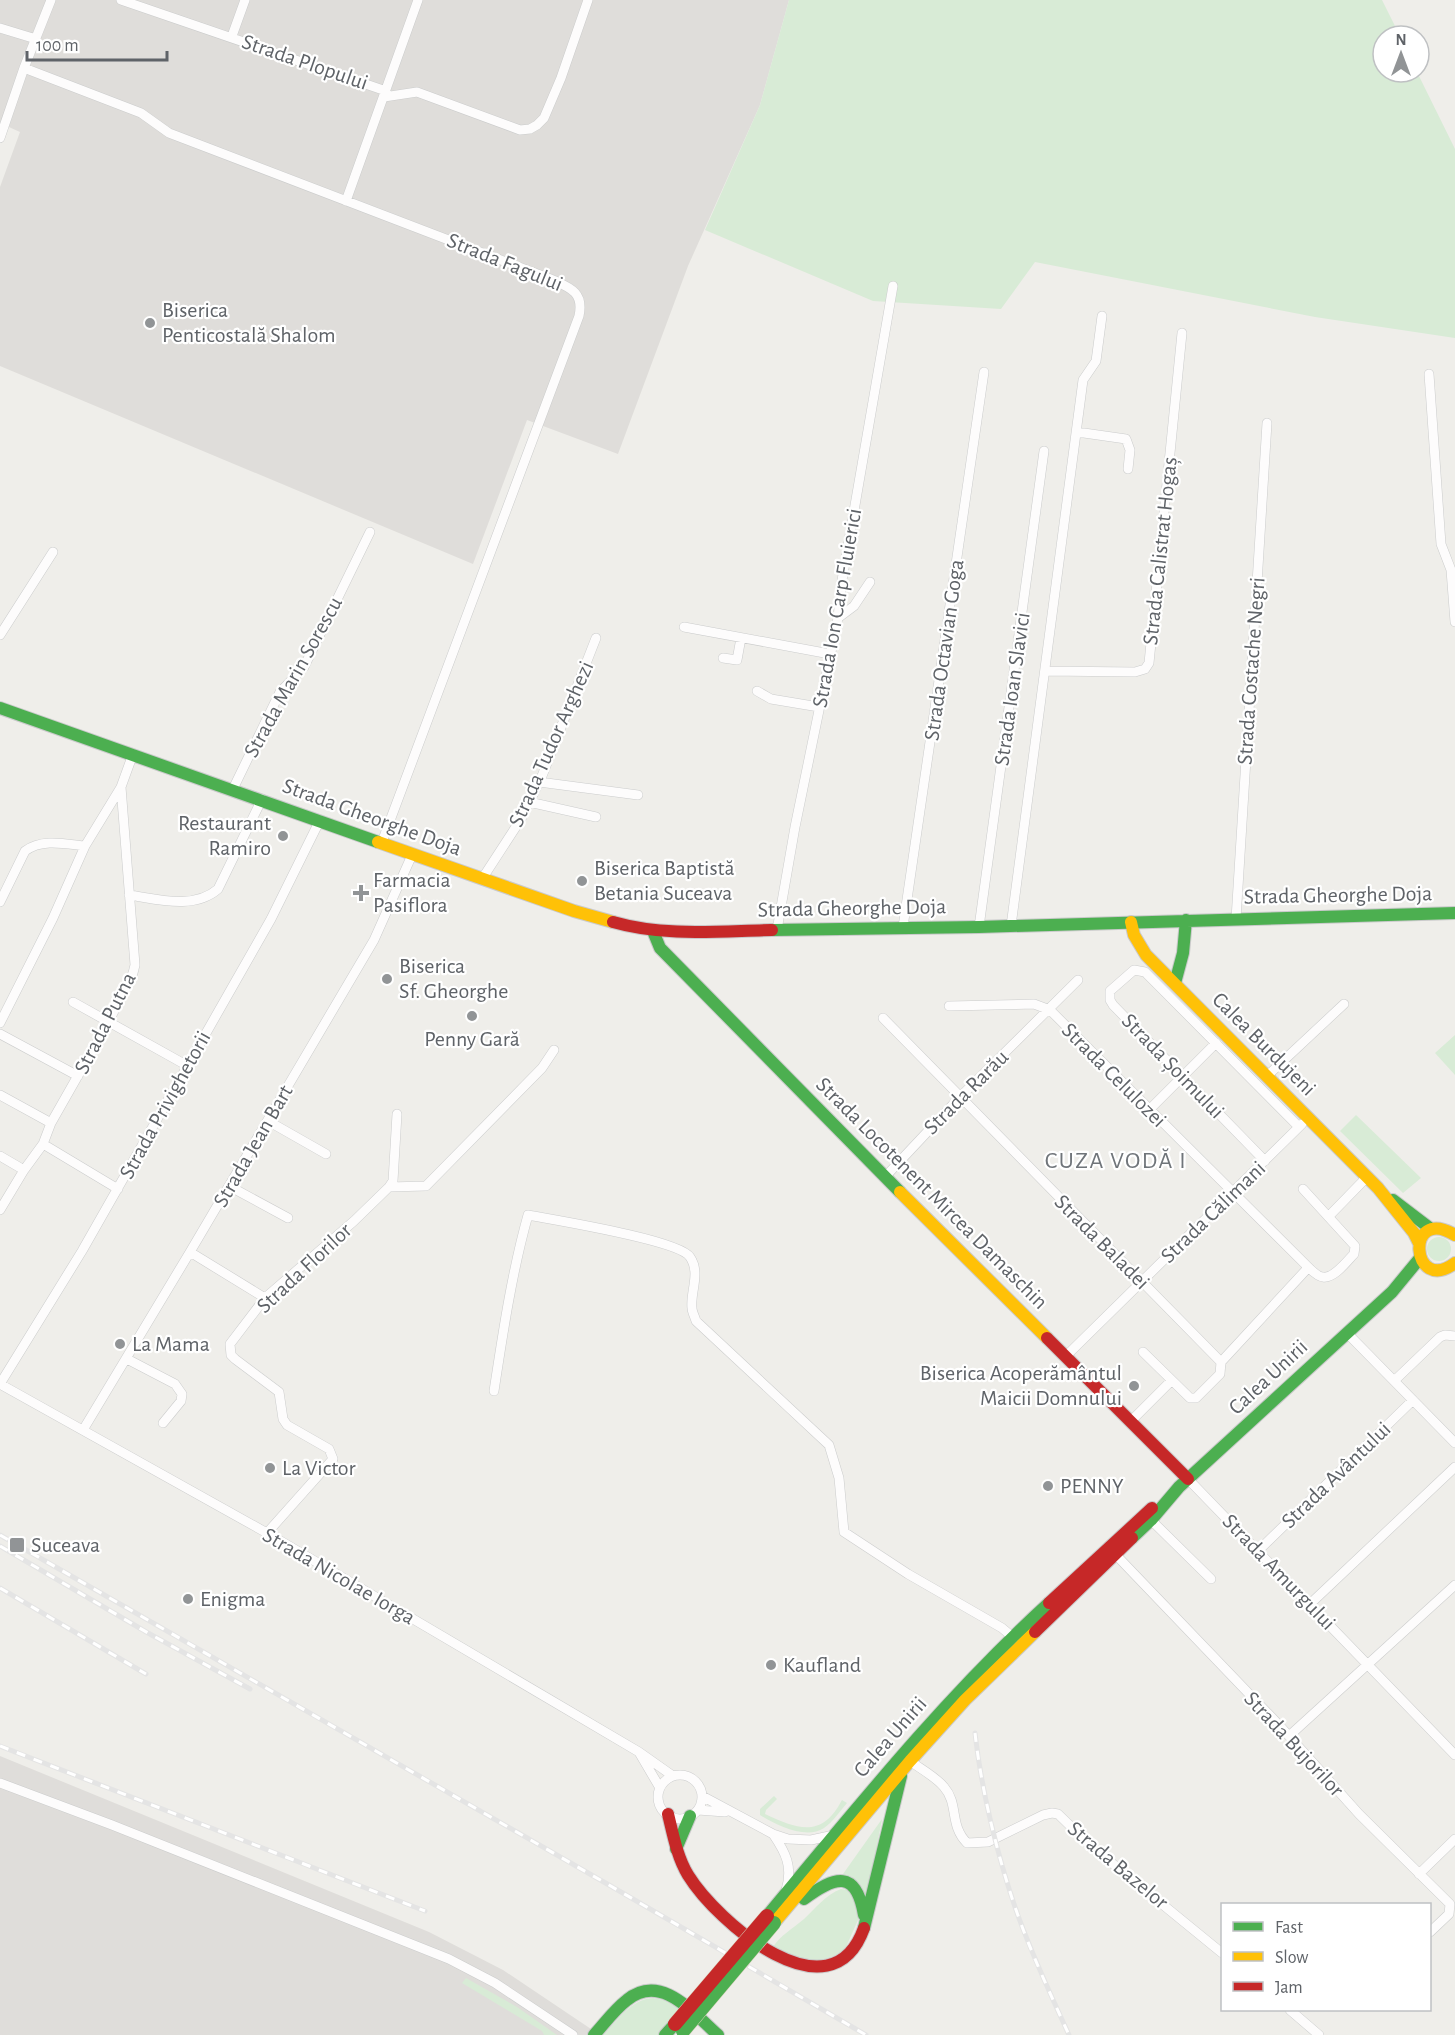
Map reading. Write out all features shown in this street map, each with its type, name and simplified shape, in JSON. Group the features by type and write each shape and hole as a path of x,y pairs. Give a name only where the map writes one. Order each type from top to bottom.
{"main road":[{"name":"Strada Gheorghe Doja","path":"0,708 599,919 653,931 979,927 1455,913"},
{"path":"1175,984 1183,953 1186,920"},
{"name":"Calea Burdujeni","path":"1131,922 1134,935 1146,955 1267,1076 1304,1122 1378,1188 1414,1233 1419,1243"},
{"name":"Strada Locotenent Mircea Damaschin","path":"653,931 660,948 885,1177 1188,1479"},
{"name":"Calea Burdujeni","path":"1378,1188 1431,1229"},
{"path":"1453,1230 1431,1229 1421,1237 1419,1243 1425,1263 1436,1270 1453,1268"},
{"name":"Calea Unirii","path":"788,1899 834,1835 956,1694 1116,1555 1151,1520 1173,1493 1425,1263"},
{"name":"Calea Unirii","path":"665,2035 679,2030 788,1899 1017,1641 1149,1509 1173,1493"},
{"path":"668,1814 676,1849 689,1876 712,1905 779,1958 817,1968 837,1964 854,1948 865,1923 906,1766"},
{"path":"676,1849 694,1813"},
{"path":"788,1899 803,1900 825,1883 838,1880 847,1882 861,1895 865,1923"},
{"path":"594,2035 634,1993 653,1990 675,1997 718,2035"}],"street":[{"path":"0,138 51,0"},
{"name":"Strada Plopului","path":"122,0 232,36 385,94"},
{"path":"232,36 245,0"},
{"path":"346,201 417,0"},
{"path":"385,94 417,92 520,130 530,129 544,118 561,78 588,0"},
{"path":"0,28 36,39"},
{"name":"Strada Fagului","path":"24,68 141,113 169,133 568,286 582,304 382,842"},
{"path":"0,102 11,106"},
{"name":"Strada Ion Carp Fluierici","path":"777,930 795,827 838,618 893,286"},
{"path":"1011,926 1083,380 1096,361 1102,316"},
{"name":"Strada Calistrat Hogaș","path":"1046,672 1135,672 1145,669 1149,663 1182,333"},
{"name":"Strada Octavian Goga","path":"903,927 984,372"},
{"path":"1429,374 1441,544 1451,570 1455,622"},
{"name":"Strada Costache Negri","path":"1236,918 1267,423"},
{"path":"1077,432 1126,439 1130,450 1128,469"},
{"name":"Strada Ioan Slavici","path":"979,927 1044,451"},
{"name":"Strada Marin Sorescu","path":"233,789 280,692 304,667 370,532"},
{"path":"0,635 52,552"},
{"path":"838,618 854,606 870,582"},
{"path":"684,627 830,654"},
{"name":"Strada Tudor Arghezi","path":"482,879 521,819 539,782 596,638"},
{"path":"723,658 737,660 741,638"},
{"path":"757,691 771,699 819,707"},
{"name":"Strada Putna","path":"0,1023 86,846 121,787 133,754"},
{"path":"539,782 638,795"},
{"name":"Strada Putna","path":"0,1210 43,1144 51,1123 109,1021 135,965 121,787"},
{"path":"129,896 178,902 210,896 218,889 262,799"},
{"path":"529,802 596,817"},
{"name":"Strada Privighetorii","path":"0,1384 118,1189 186,1065 271,919 320,820"},
{"path":"0,902 25,851 31,847 45,843 86,846"},
{"name":"Strada Jean Bart","path":"83,1430 374,940 412,855"},
{"name":"Strada Șoimului","path":"1216,1043 1144,972 1134,970 1110,991 1110,1000 1264,1161"},
{"name":"Strada Rarău","path":"885,1177 960,1097 1078,980"},
{"path":"73,1002 186,1065"},
{"path":"949,1006 1035,1004 1050,1010"},
{"path":"1267,1076 1344,1004"},
{"name":"Strada Celulozei","path":"1050,1010 1307,1266"},
{"name":"Strada Baladei","path":"883,1018 1221,1362"},
{"path":"0,1034 78,1076"},
{"path":"1149,1110 1216,1043 1304,1122"},
{"path":"389,1187 426,1186 542,1068 554,1050"},
{"path":"0,1095 51,1123"},
{"path":"389,1187 393,1181 397,1114"},
{"path":"268,1121 326,1154"},
{"name":"Strada Călimani","path":"1066,1356 1304,1122"},
{"path":"43,1144 118,1189"},
{"path":"0,1156 24,1170"},
{"path":"1329,1216 1367,1177"},
{"path":"229,1186 288,1218"},
{"name":"Strada Florilor","path":"267,1533 333,1459 329,1449 286,1425 279,1392 243,1367 231,1355 230,1344 265,1298 354,1221 389,1187"},
{"path":"1143,1352 1171,1382 1193,1399 1220,1374 1221,1362 1306,1270 1307,1266 1321,1277 1326,1277 1354,1254 1355,1246 1303,1189"},
{"path":"494,1391 508,1301 528,1215 641,1237 681,1251 690,1257 695,1275 692,1309 696,1321 829,1445 839,1478 844,1532 908,1574 1002,1628 1017,1641"},
{"path":"190,1252 265,1298"},
{"path":"1347,1332 1455,1443"},
{"path":"1394,1382 1440,1338 1445,1335 1455,1336"},
{"path":"127,1359 175,1384 182,1394 181,1401 163,1423"},
{"path":"1130,1422 1171,1382"},
{"name":"Strada Nicolae Iorga","path":"0,1384 267,1533 639,1752 673,1776 687,1775 693,1778 700,1787 702,1796 731,1813 744,1817 773,1834 800,1841 834,1835"},
{"name":"Strada Avântului","path":"1259,1550 1413,1400"},
{"path":"1310,1604 1455,1467"},
{"name":"Strada Amurgului","path":"1188,1479 1455,1755"},
{"path":"1151,1520 1211,1579"},
{"name":"Strada Bujorilor","path":"1116,1555 1289,1736 1359,1814 1447,1900 1450,1907 1449,1914 1431,1931"},
{"path":"1289,1736 1455,1585"},
{"path":"639,1752 660,1788"},
{"name":"Strada Bazelor","path":"906,1766 945,1787 951,1799 958,1834 967,1843 988,1842 1043,1815 1058,1814 1091,1846 1221,1952"},
{"path":"673,1776 660,1788 660,1805 668,1814 678,1818 694,1813 731,1813"},
{"path":"0,1783 132,1832 449,1959 495,1983 573,2035"},
{"path":"694,1813 702,1796"},
{"name":"Strada Nicolae Iorga","path":"773,1834 788,1859 790,1878 788,1899"},
{"path":"1419,1874 1455,1839"},
{"path":"1291,2011 1318,2035"}],"shaded area":[{"path":"0,0 789,0 760,105 688,266 618,454 527,420 473,564 0,366 0,187 20,132 0,123"},
{"path":"0,1756 429,1932 503,1970 591,2029 593,2035 0,2035"}],"green space":[{"path":"789,0 1382,0 1394,24 1371,24 1371,84 1423,84 1455,149 1455,338 1315,317 1035,262 1001,309 873,301 705,230 760,105"},
{"path":"1455,1035 1455,1075 1435,1053"},
{"path":"1356,1115 1421,1178 1403,1193 1340,1131"},
{"path":"1439,1237 1448,1240 1451,1249 1448,1258 1439,1261 1430,1258 1427,1249 1430,1240"},
{"path":"774,1796 777,1799 765,1814 799,1827 818,1825 834,1812 842,1800 847,1803 824,1828 817,1831 800,1832 783,1827 760,1815 760,1809"},
{"path":"882,1819 867,1899 843,1874"},
{"path":"841,1889 852,1891 859,1910 858,1920 846,1947 839,1954 823,1960 806,1961 772,1948 825,1898"},
{"path":"466,1978 517,2007 557,2035 544,2035 542,2031 462,1983"},
{"path":"653,1998 668,2001 681,2008 659,2035 603,2035 631,2006"}],"railway":[{"path":"0,1535 866,2035"},
{"path":"0,1546 148,1633 250,1689"},
{"path":"0,1588 146,1674"},
{"path":"975,1733 986,1798 1008,1887 1034,1956 1069,2035"},
{"path":"0,1746 425,1911"}],"traffic: fast":[{"path":"0,708 378,842"},
{"path":"772,930 979,927 1455,913"},
{"path":"1175,983 1183,953 1186,920"},
{"path":"653,931 660,948 900,1192"},
{"path":"1393,1200 1431,1229"},
{"path":"1132,1538 1179,1487 1392,1292 1420,1258"},
{"path":"767,1916 938,1715 1049,1603"},
{"path":"864,1928 901,1776"},
{"path":"676,1849 690,1816"},
{"path":"804,1899 825,1885 843,1881 856,1890 864,1915"},
{"path":"683,2031 774,1923"},
{"path":"594,2035 627,2000 640,1993 652,1991 664,1993 676,1999 718,2035"},
{"path":"665,2035 675,2024"}],"traffic: slow":[{"path":"378,842 574,911 613,922"},
{"path":"1131,922 1134,935 1146,955 1378,1188 1414,1233 1419,1243"},
{"path":"900,1192 1047,1338"},
{"path":"1455,1235 1439,1229 1427,1231 1421,1239 1419,1250 1422,1260 1429,1268 1440,1270 1455,1263"},
{"path":"774,1923 910,1761 965,1700 1035,1632"}],"traffic: jam":[{"path":"613,922 652,930 712,932 772,930"},
{"path":"1047,1338 1188,1479"},
{"path":"1049,1603 1152,1508"},
{"path":"1035,1632 1132,1538"},
{"path":"668,1814 681,1861 703,1895 748,1937 774,1954 801,1964 827,1966 848,1954 864,1928"},
{"path":"675,2024 767,1916"}],"place":[{"name":"Biserica Penticostală Shalom","path":"150,323"},
{"name":"Restaurant Ramiro","path":"283,836"},
{"name":"Biserica Baptistă Betania Suceava","path":"582,881"},
{"name":"Farmacia Pasiflora","path":"361,893"},
{"name":"Biserica Sf. Gheorghe","path":"387,979"},
{"name":"Penny Gară","path":"472,1016"},
{"name":"La Mama","path":"120,1344"},
{"name":"Biserica Acoperământul Maicii Domnului","path":"1134,1386"},
{"name":"La Victor","path":"270,1468"},
{"name":"PENNY","path":"1048,1486"},
{"name":"Suceava","path":"17,1545"},
{"name":"Enigma","path":"188,1599"},
{"name":"Kaufland","path":"771,1665"}],"district":[{"name":"CUZA VODĂ I","path":"1116,1161"}]}
